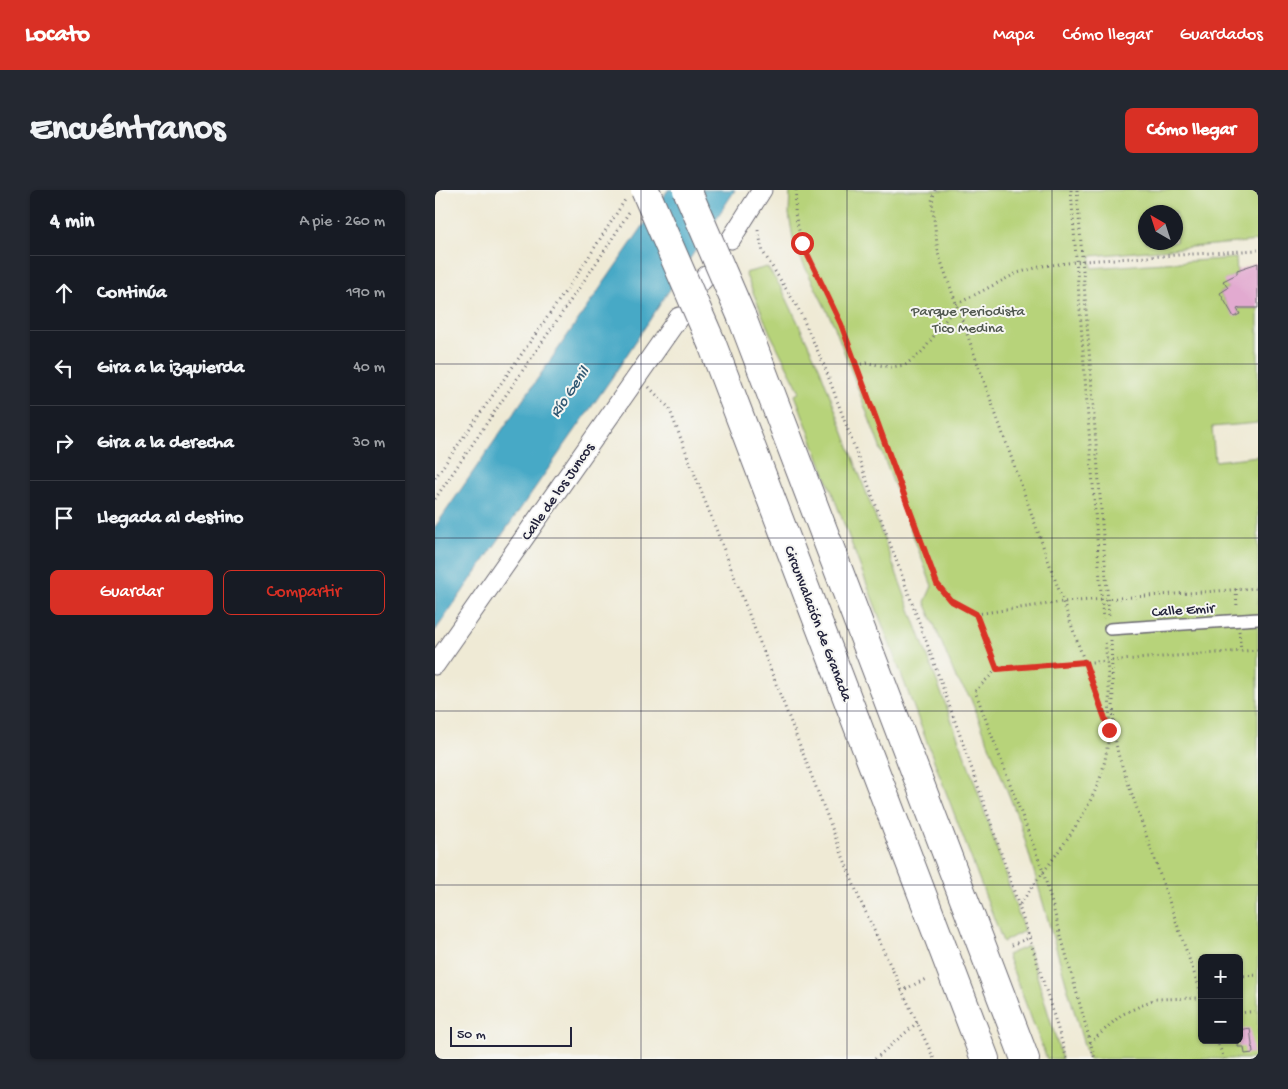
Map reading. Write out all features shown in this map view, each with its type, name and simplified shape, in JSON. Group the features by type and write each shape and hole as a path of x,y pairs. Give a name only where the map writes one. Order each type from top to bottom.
{"highway":[{"path":"687,190 741,315 1025,1059"},
{"name":"Circunvalación de Granada","path":"635,198 712,344 985,1059"}],"street":[{"path":"731,239 759,195"},
{"name":"Calle de los Juncos","path":"435,665 679,317"},
{"name":"Calle Emir","path":"1106,630 1258,618"}],"path":[{"path":"796,190 795,214 802,243 841,324 937,584 950,600 976,614 1063,602 1258,588"},
{"path":"935,190 932,201 938,253 1109,730 1114,732"},
{"path":"1071,190 1101,600 1113,660 1114,732 1118,754 1198,986"},
{"path":"1019,904 1089,802 1101,774 1109,730 1106,630 1108,600 1077,190"},
{"path":"759,195 759,239 763,252 798,308 824,365 977,780 1031,937 1067,1059"},
{"path":"435,478 581,269 635,198"},
{"path":"435,499 605,250 635,198"},
{"path":"856,365 867,363 891,367 905,365 923,351 957,304 1017,273 1043,266 1083,261 1258,250"},
{"path":"638,376 669,408 852,880 901,991 918,1022 934,1059"},
{"path":"976,614 997,669"},
{"path":"1095,1059 1043,871 975,691 997,669 1258,650"},
{"path":"1012,945 1031,937"},
{"path":"1243,976 1258,975"},
{"path":"901,991 928,978"},
{"path":"1090,1043 1121,1015 1155,999 1198,997"},
{"path":"1243,1013 1258,1011"},
{"path":"875,1059 918,1022"},
{"path":"1218,1044 1224,1059"}],"green space":[{"name":"Parque Periodista Tico Medina","path":"790,190 1258,190 1258,241 1183,248 1183,205 1138,205 1138,250 1158,250 1091,256 1092,268 1236,258 1237,274 1224,281 1228,288 1220,293 1234,316 1240,313 1237,310 1234,311 1240,308 1258,308 1258,423 1212,427 1215,461 1258,456 1258,1059 1088,1059 1020,823 970,697 956,678 925,602 932,586 834,325 794,245 789,214"},
{"path":"767,267 782,289 820,369 975,783 1024,931 1003,942 795,395 800,392 770,333 745,273"},
{"path":"1028,946 1062,1059 1047,1059 1007,955"}],"water":[{"name":"Río Genil","path":"668,190 735,190 611,379 435,631 435,527"}],"building":[{"path":"1258,263 1258,308 1237,309 1240,314 1234,317 1220,293 1228,288 1223,281 1237,274 1237,270"},
{"path":"1250,1028 1253,1053 1245,1054 1244,1047 1238,1047 1238,1044 1243,1044 1243,1029"}],"route":[{"path":"802,243 841,324 937,584 950,600 976,614 997,669 1085,662 1109,730"}]}
